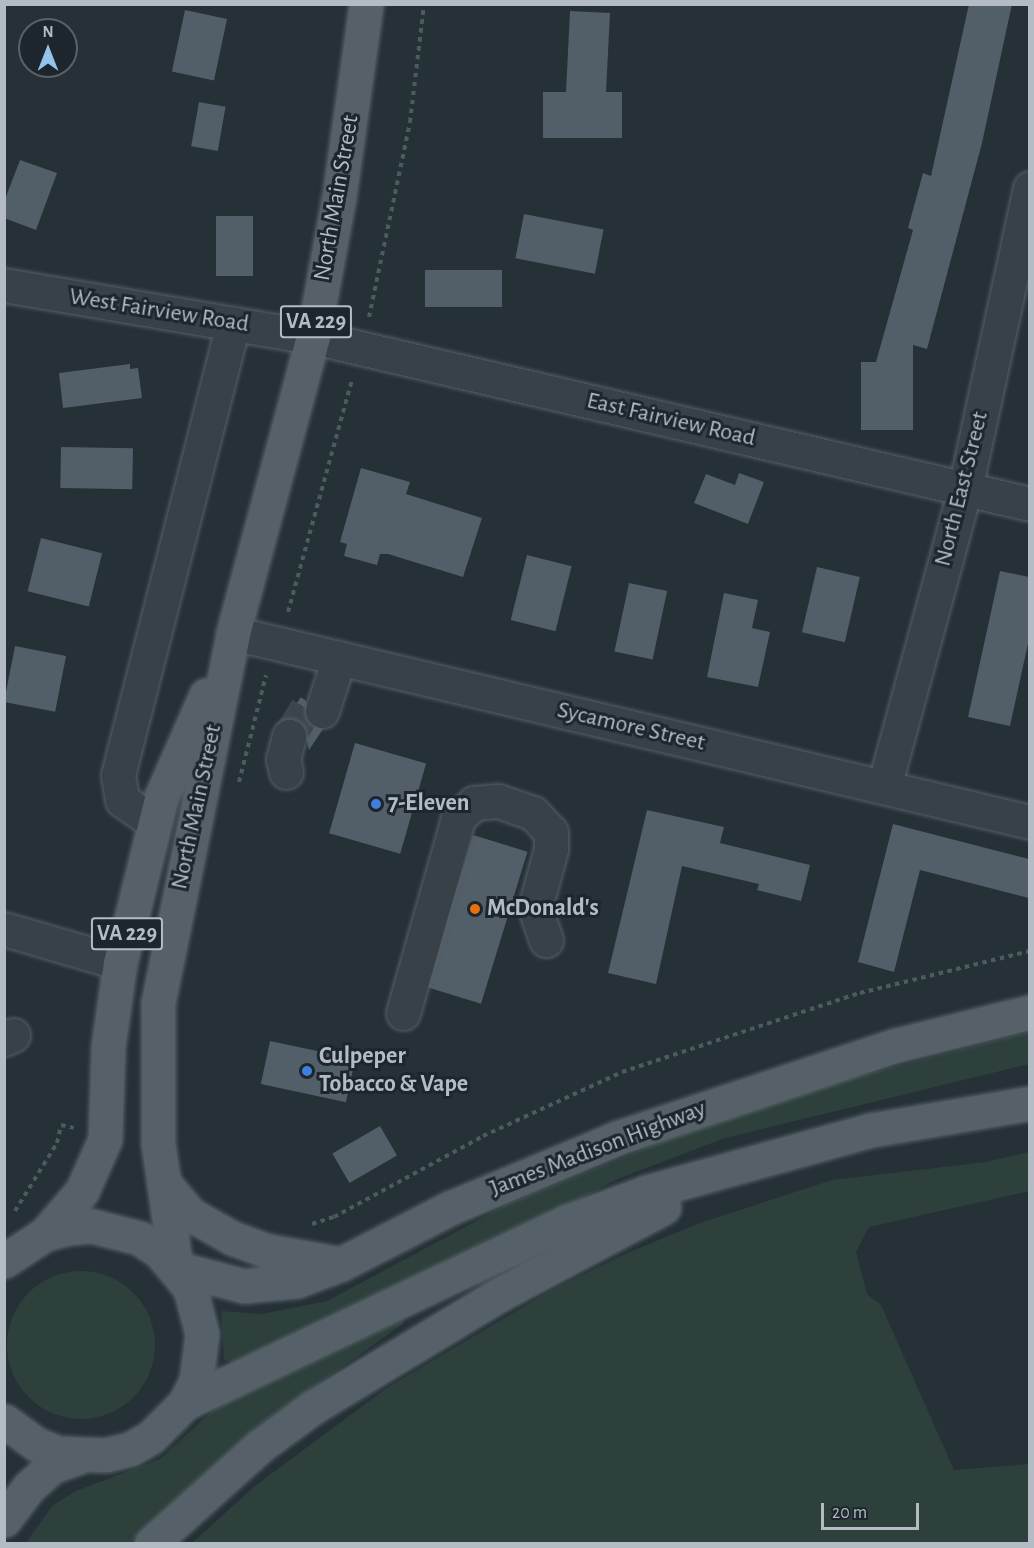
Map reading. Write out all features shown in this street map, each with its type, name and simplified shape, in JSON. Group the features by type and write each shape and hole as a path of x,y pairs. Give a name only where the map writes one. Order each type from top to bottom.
{"main road":[{"name":"North Main Street","path":"176,1268 158,1143 156,1020 232,633 313,337 339,197 366,4"},
{"name":"North Main Street","path":"6,1258 45,1234 82,1191 105,1139 108,1047 120,963 162,795 232,633"},
{"name":"James Madison Highway","path":"176,1268 208,1280 262,1286 296,1281 341,1264 450,1208 617,1138 897,1045 1029,1012"},
{"path":"185,1403 566,1222 758,1158 871,1130 1029,1103"},
{"path":"151,1544 265,1443 394,1354 615,1229 711,1185 871,1130"},
{"path":"164,1184 190,1214 232,1238 268,1251 341,1264"},
{"name":"North Main Street","path":"4,1520 29,1487 51,1467 82,1456 130,1449 164,1427 185,1403 199,1370 202,1334 199,1310 176,1268 159,1251 116,1230 84,1227 45,1234"},
{"name":"North Main Street","path":"4,1421 36,1444 82,1456"}],"street":[{"name":"North East Street","path":"884,787 965,489 1029,188"},
{"name":"West Fairview Road","path":"4,285 313,337"},
{"path":"155,824 122,800 118,776 233,323"},
{"name":"East Fairview Road","path":"313,337 1029,504"},
{"name":"Sycamore Street","path":"232,633 1029,822"},
{"path":"316,707 339,658"},
{"path":"403,1013 458,818 474,803 498,801 532,813 551,832 551,849 536,908 546,940"},
{"path":"4,929 120,963"}],"path":[{"path":"368,322 410,122 424,4"},
{"path":"288,613 351,384"},
{"path":"236,795 264,683"},
{"path":"303,1226 334,1217 453,1151 593,1084 860,993 1029,951"},
{"path":"11,1214 29,1195 57,1143 61,1125 74,1128"}],"green space":[{"path":"1029,1032 1029,1064 725,1138 615,1180 473,1259 232,1362 224,1360 221,1311 262,1314 327,1301 508,1204 692,1130 837,1082"},
{"path":"1029,1152 1029,1191 869,1227 856,1252 867,1294 881,1305 954,1470 1029,1464 1029,1543 192,1543 255,1486 388,1387 552,1290 627,1253 700,1223 832,1180 986,1162"},
{"path":"81,1271 109,1276 134,1292 150,1317 155,1345 150,1373 134,1398 109,1414 81,1419 53,1414 28,1398 12,1373 7,1345 12,1317 28,1292 53,1276"},
{"path":"405,1316 403,1324 257,1427 130,1543 25,1544 53,1505 76,1491 160,1459 223,1401"}],"building":[{"path":"969,4 1012,4 982,143 927,349 913,345 913,430 861,430 861,362 876,362 913,230 908,228 923,173 931,176"},
{"path":"185,10 227,19 214,81 172,72"},
{"path":"570,11 610,13 606,92 622,92 622,138 543,138 543,92 566,92"},
{"path":"199,102 226,107 218,151 191,146"},
{"path":"20,160 57,173 36,230 4,218 4,202"},
{"path":"524,214 604,229 595,274 515,258"},
{"path":"216,216 253,216 253,276 216,276"},
{"path":"425,270 502,270 502,307 425,307"},
{"path":"130,364 130,369 138,368 142,398 63,408 59,373"},
{"path":"61,447 133,448 132,489 60,488"},
{"path":"361,468 410,482 406,494 482,518 463,577 388,554 380,554 377,565 344,556 347,544 340,542"},
{"path":"739,473 764,482 748,524 694,503 706,474 735,485"},
{"path":"41,538 102,553 89,607 28,591"},
{"path":"527,555 572,566 555,631 511,620"},
{"path":"817,567 860,577 845,642 802,632"},
{"path":"1000,571 1029,577 1029,639 1010,726 968,717"},
{"path":"629,583 667,591 653,660 614,651"},
{"path":"724,593 758,600 752,628 770,632 758,687 707,677"},
{"path":"15,646 66,656 55,712 4,702"},
{"path":"301,697 306,701 308,723 323,729 309,750 303,723 287,718"},
{"name":"7-Eleven","path":"355,743 426,763 400,854 329,833"},
{"path":"647,810 724,827 720,843 810,865 801,901 757,890 759,884 682,866 656,984 608,973"},
{"path":"893,824 1029,859 1029,898 920,870 894,972 858,962"},
{"name":"McDonald's","path":"473,835 528,852 481,1004 427,987"},
{"name":"Culpeper Tobacco & Vape","path":"270,1041 355,1059 346,1102 261,1084"},
{"path":"380,1126 397,1155 349,1183 332,1154"}],"tunnel":[{"path":"289,736 310,703"}],"place":[{"name":"7-Eleven","path":"376,804"},
{"name":"McDonald's","path":"475,909"},
{"name":"Culpeper Tobacco & Vape","path":"307,1071"}]}
